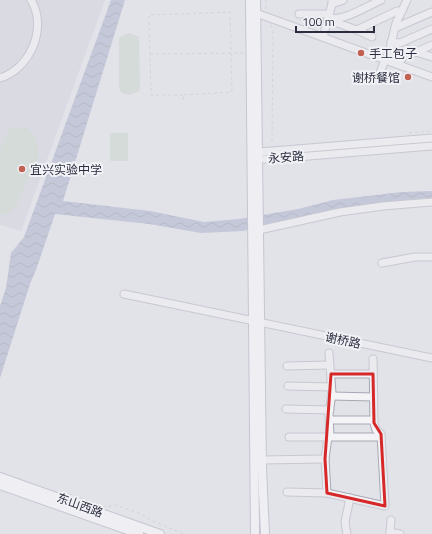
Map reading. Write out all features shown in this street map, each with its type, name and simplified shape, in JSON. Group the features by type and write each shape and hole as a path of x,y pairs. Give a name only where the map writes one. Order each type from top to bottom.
{"main road":[{"path":"250,0 256,156"},
{"path":"255,534 257,322 256,0"},
{"path":"257,322 265,534"},
{"name":"东山西路","path":"0,477 160,534"},
{"name":"东山西路","path":"0,485 139,534"}],"street":[{"path":"0,78 7,76 21,65 29,54 38,29 31,0"},
{"path":"323,37 330,18 332,2 343,0"},
{"path":"299,14 330,18 345,16 381,0"},
{"path":"379,76 387,58 394,28 407,0"},
{"path":"354,29 397,11 402,11"},
{"path":"256,12 323,37 387,58 432,77"},
{"path":"394,28 432,12"},
{"path":"345,16 354,29"},
{"path":"330,18 372,37"},
{"path":"391,42 400,43 432,29"},
{"path":"416,52 432,45"},
{"path":"387,58 402,59 406,49 432,57"},
{"name":"永安路","path":"256,156 432,138"},
{"name":"永安路","path":"256,156 432,146"},
{"path":"256,231 340,212 382,206 432,202"},
{"path":"382,263 415,257 432,257"},
{"name":"谢桥路","path":"124,294 432,358"},
{"path":"327,493 325,459 329,437 332,387 329,353"},
{"path":"287,492 327,493 385,506 381,434 376,430 374,420 373,359"},
{"path":"287,366 329,365"},
{"path":"331,374 373,374"},
{"path":"288,386 332,387"},
{"path":"331,396 374,397"},
{"path":"286,409 330,410"},
{"path":"330,420 374,420"},
{"path":"289,437 381,437"},
{"path":"262,460 325,459"},
{"path":"347,534 345,522 350,498"},
{"path":"391,520 390,533 400,534"}],"path":[{"path":"266,0 266,16 273,30 272,143"},
{"path":"230,12 232,92 151,95 150,54 150,15 230,12"},
{"path":"150,54 245,53"},
{"path":"183,95 184,101"},
{"path":"60,491 105,507 116,506 141,514 148,519 184,534"}],"highlighted area":[{"path":"331,374 373,374 374,423 381,434 385,506 327,493 325,459"}],"shaded area":[{"name":"宜兴实验中学","path":"0,0 105,0 21,231 0,225"}],"green space":[{"path":"129,33 139,37 140,87 139,91 130,95 122,93 119,88 119,38"},
{"path":"25,127 36,136 39,156 16,206 6,215 0,214 0,150 9,129"},
{"path":"110,133 128,133 128,161 110,161"}],"water":[{"path":"111,0 125,0 63,201 150,211 204,222 239,219 298,209 333,200 402,192 432,191 432,198 403,200 339,209 243,231 201,233 149,224 55,214 30,284 0,378 0,306 6,288 11,253 24,237"}],"place":[{"name":"手工包子","path":"361,53"},
{"name":"谢桥餐馆","path":"408,77"},
{"name":"宜兴实验中学","path":"22,169"}]}
